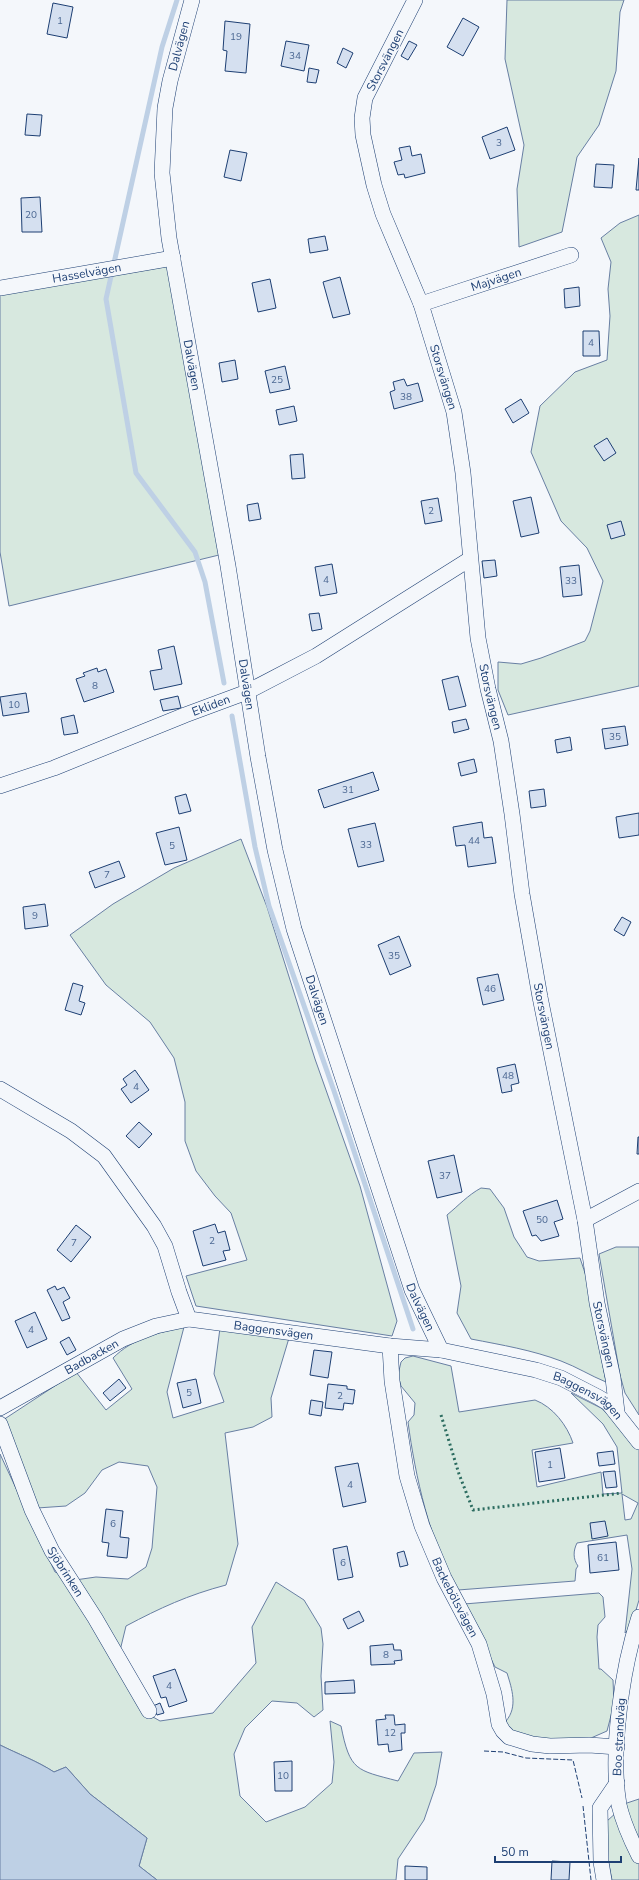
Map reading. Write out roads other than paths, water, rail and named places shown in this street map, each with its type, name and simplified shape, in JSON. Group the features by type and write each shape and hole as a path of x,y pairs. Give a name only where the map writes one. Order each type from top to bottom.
{"street":[{"name":"Dalvägen","path":"192,0 170,81 165,108 162,173 173,258 228,566 247,692 274,850 294,929 412,1290 440,1350"},
{"name":"Storsvängen","path":"415,0 365,98 362,118 365,145 383,214 421,304 454,412 463,473 478,638 488,689 501,741 522,894 540,997 585,1220 597,1303 613,1378 617,1412"},
{"name":"Majvägen","path":"421,304 571,255"},
{"name":"Hasselvägen","path":"0,288 173,258"},
{"name":"Ekliden","path":"0,786 54,768 247,692 316,656 470,559"},
{"path":"0,1089 71,1131 104,1156 154,1226 165,1246 178,1292 190,1319"},
{"path":"585,1220 639,1191"},
{"name":"Baggensvägen","path":"190,1319 390,1346 440,1350 536,1370 561,1378 598,1396 617,1412 639,1442"},
{"name":"Badbacken","path":"0,1408 123,1339 156,1326 190,1319"},
{"name":"Backebölsvägen","path":"390,1346 392,1381 407,1476 422,1526 444,1578 480,1644 494,1694 499,1724 502,1731 509,1737 532,1744 550,1746 589,1745 617,1747"},
{"name":"Sjöbrinken","path":"0,1424 32,1510 52,1551 95,1618 149,1711"},
{"name":"Boo strandväg","path":"639,1617 624,1677 617,1747 617,1783 624,1821 639,1856"},
{"path":"604,1880 601,1862 600,1808 617,1783"}],"water":[{"path":"0,1745 54,1772 66,1767 90,1794 147,1838 139,1866 157,1880 0,1880"}],"waterway":[{"path":"177,0 162,47 106,299 136,473 195,552 205,582 224,683"},
{"path":"232,716 255,847 269,906 334,1091 413,1329"}]}
